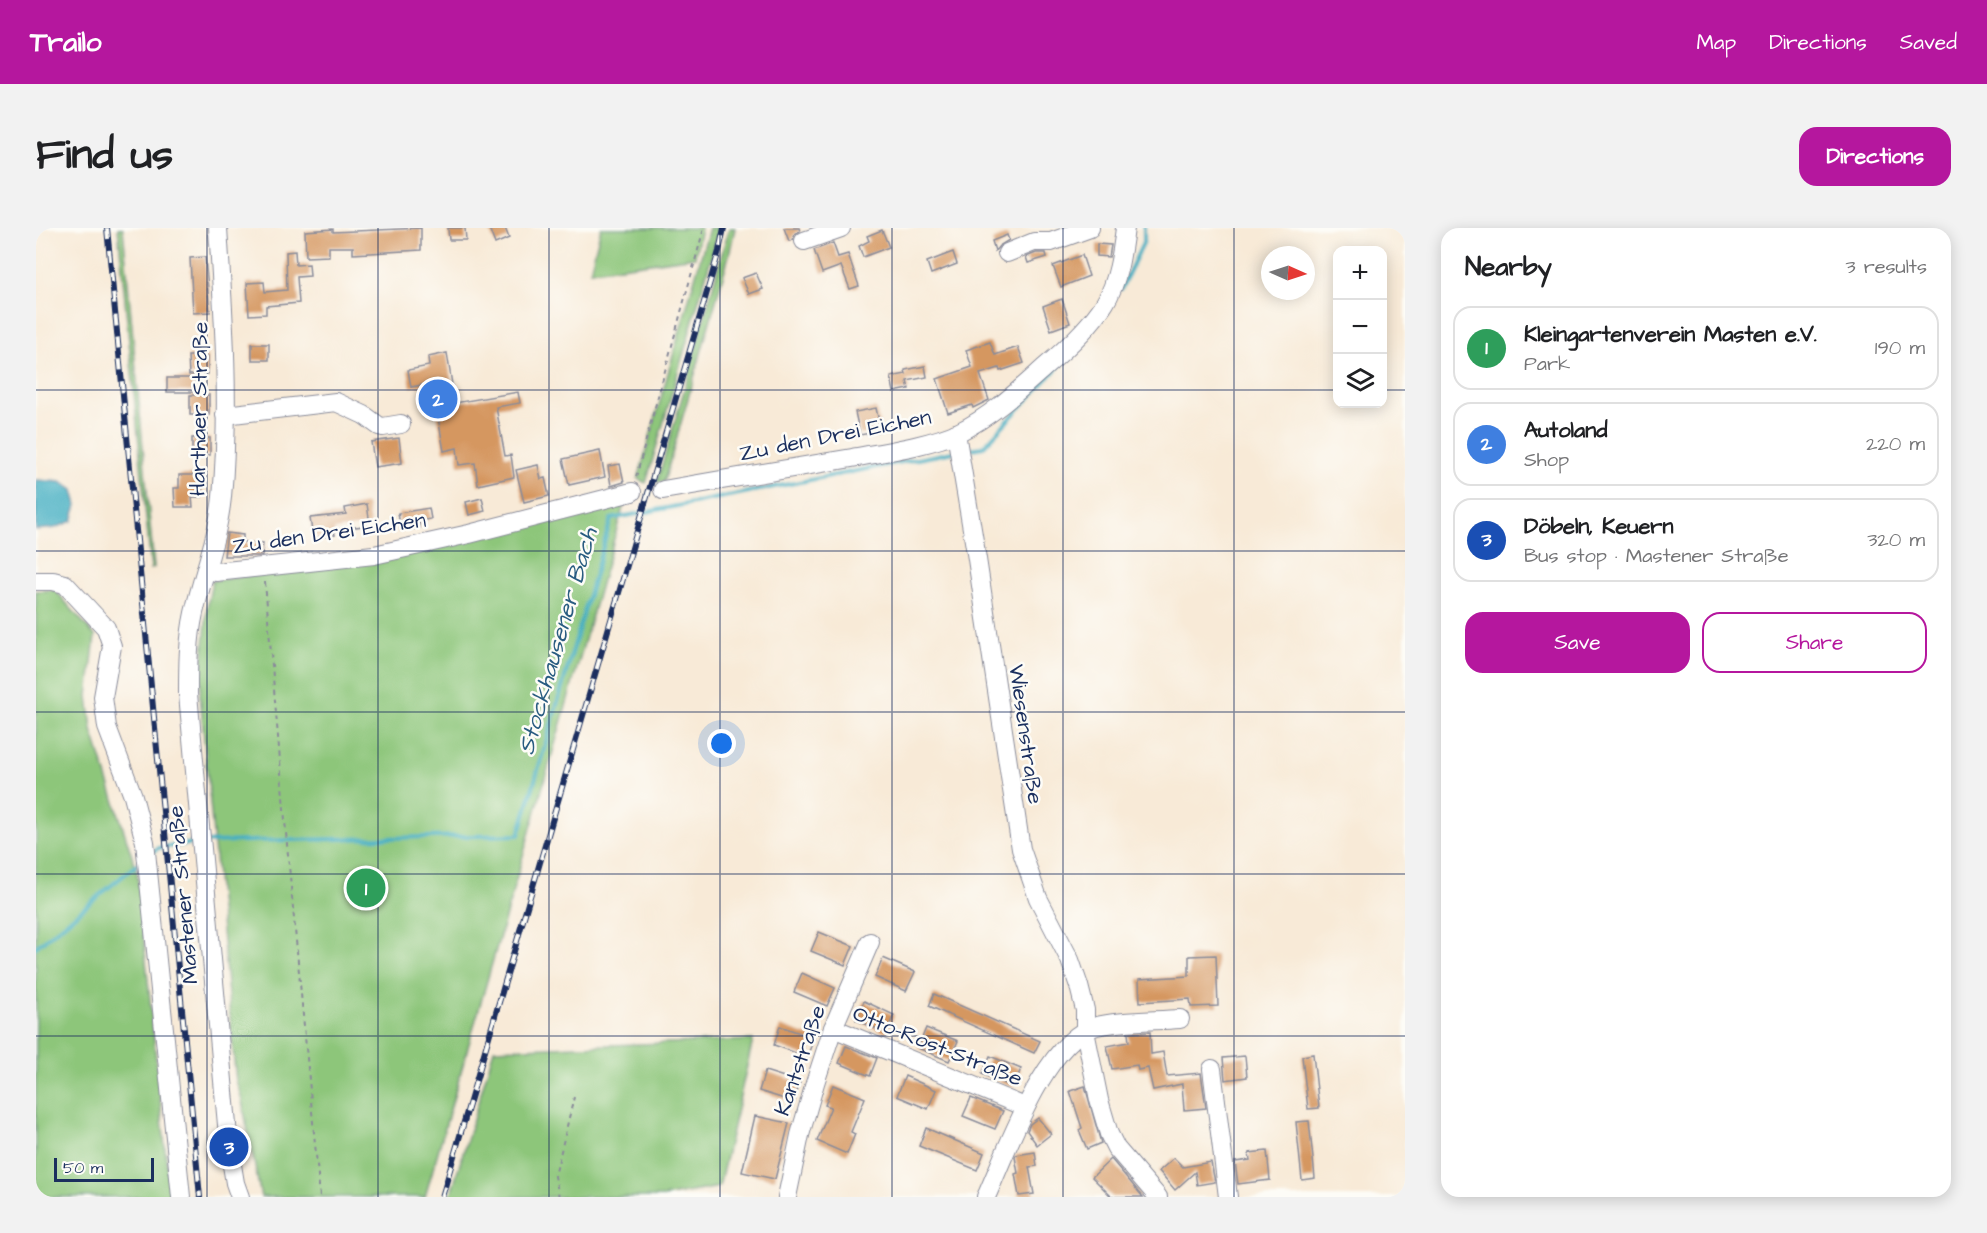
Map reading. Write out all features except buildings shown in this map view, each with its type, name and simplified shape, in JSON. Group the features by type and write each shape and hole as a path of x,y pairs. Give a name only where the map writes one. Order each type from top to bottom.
{"street":[{"name":"Harthaer Straße","path":"200,589 214,544 222,498 225,415 224,310 218,228"},
{"path":"804,241 841,228"},
{"path":"1007,253 1034,242 1051,242 1090,228"},
{"name":"Zu den Drei Eichen","path":"663,490 887,452 958,444 980,420 1012,396 1060,353 1092,320 1106,301 1115,277 1125,228"},
{"path":"225,415 336,402 364,415 379,426 401,424"},
{"name":"Wiesenstraße","path":"958,444 1021,849 1038,898 1070,960 1076,977 1085,1010 1085,1031 1099,1100 1109,1134 1116,1148 1158,1197"},
{"name":"Zu den Drei Eichen","path":"207,568 216,572 374,555 470,534 632,492"},
{"name":"Mastener Straße","path":"36,581 65,584 106,628 112,646 103,697 107,727 133,796 146,842 182,1197"},
{"name":"Mastener Straße","path":"200,589 188,651 188,694 230,1147 235,1183 240,1197"},
{"name":"Kantstraße","path":"787,1197 800,1135 833,1028 870,942"},
{"path":"986,1197 1025,1107 1058,1053 1085,1031 1096,1026 1180,1019"},
{"name":"Otto-Rost-Straße","path":"833,1028 1025,1107"},
{"path":"1212,1069 1228,1197"}],"path":[{"path":"632,492 704,228"},
{"path":"264,567 320,1197"},
{"path":"559,1197 555,1176 574,1097"}],"green space":[{"path":"118,228 123,228 154,568 151,569"},
{"path":"601,228 701,228 695,257 590,271"},
{"path":"709,228 718,228 713,251 646,483 638,479"},
{"path":"729,228 735,228 729,255 664,482 657,482 688,377"},
{"path":"626,497 425,1197 261,1197 236,1081 200,695 207,608 212,581 376,558"},
{"path":"55,590 95,636 88,696 92,730 137,872 170,1197 36,1197 36,591"},
{"path":"753,1040 719,1187 663,1197 450,1197 494,1049"}],"water":[{"path":"36,480 61,482 73,490 77,505 72,521 55,528 36,530"}],"waterway":[{"name":"Stockhausener Bach","path":"1121,289 1144,241 1144,228"},
{"name":"Stockhausener Bach","path":"963,450 983,447 1061,364"},
{"name":"Stockhausener Bach","path":"205,842 519,835 611,519 953,452"},
{"name":"Stockhausener Bach","path":"153,852 158,848 195,843"},
{"name":"Stockhausener Bach","path":"36,947 140,862"}],"railway":[{"path":"107,228 200,1197"},
{"path":"442,1197 724,228"}],"place":[{"name":"Autoland","path":"438,399"},
{"name":"Kleingartenverein Masten e.V.","path":"366,888"},
{"name":"Döbeln, Keuern","path":"229,1147"}]}
